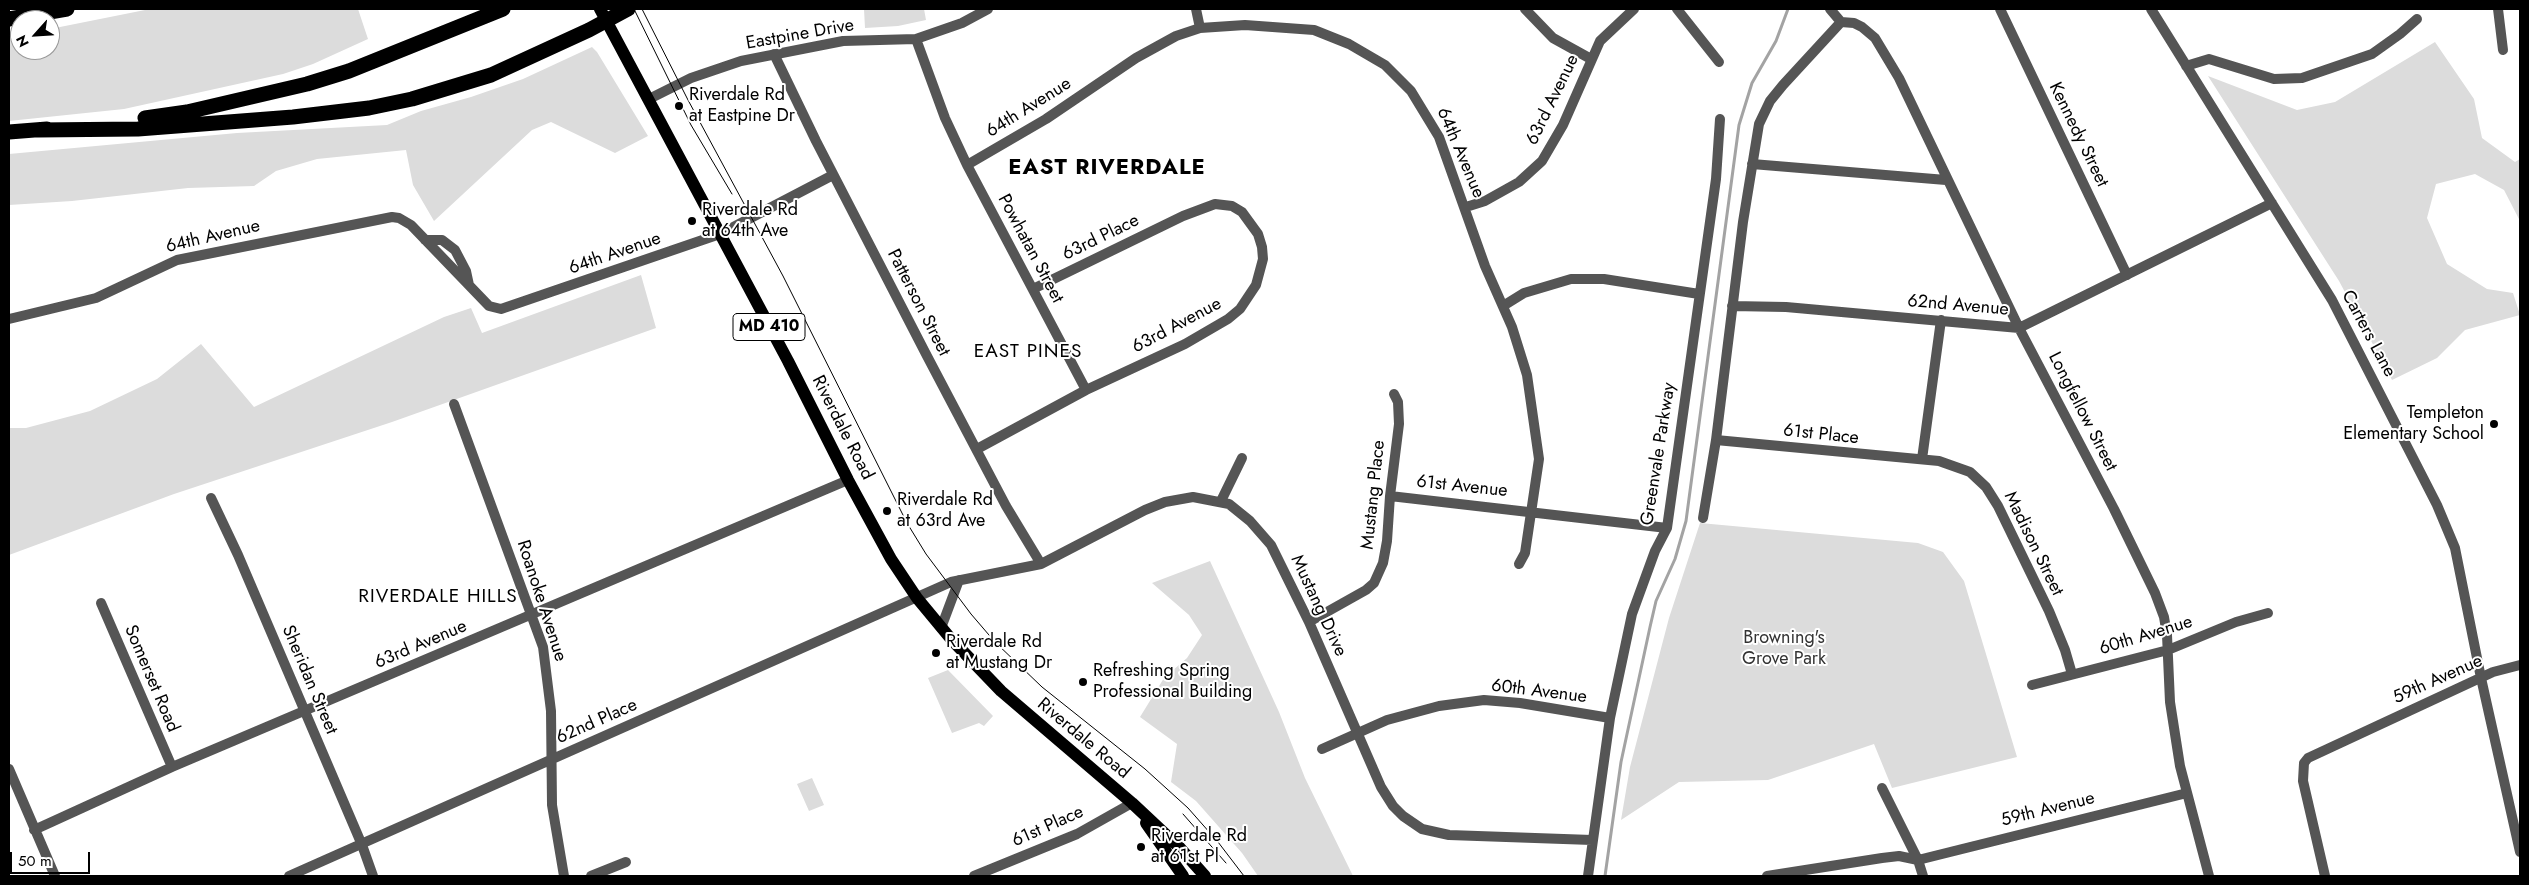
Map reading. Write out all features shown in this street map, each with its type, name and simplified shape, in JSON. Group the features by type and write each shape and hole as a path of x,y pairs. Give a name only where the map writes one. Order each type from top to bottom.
{"highway":[{"path":"9,18 63,9"},
{"path":"9,132 156,118 307,84 349,71 503,9"},
{"path":"38,130 138,129 293,117 369,108 412,99 491,75 603,15 628,9"}],"main road":[{"name":"Riverdale Road","path":"603,15 649,99 848,480 891,559 917,598 979,670 1015,704 1132,803 1180,848 1205,876"},
{"name":"Riverdale Road","path":"1132,803 1183,876"}],"street":[{"name":"Eastpine Drive","path":"649,99 722,66 843,41 916,39 962,23 988,9"},
{"path":"1196,9 1200,28"},
{"path":"1525,9 1553,38 1591,59"},
{"name":"63rd Avenue","path":"1466,207 1485,201 1518,182 1542,161 1563,125 1600,41 1634,9"},
{"path":"1677,9 1719,62"},
{"path":"1703,518 1716,440 1732,306 1759,124 1770,101 1841,22 1830,9"},
{"name":"Kennedy Street","path":"2000,9 2127,275"},
{"name":"Carters Lane","path":"2151,9 2332,300 2437,505 2455,548 2481,678 2518,830 2520,852"},
{"path":"2498,9 2503,50"},
{"path":"2186,66 2210,59 2274,79 2302,78 2372,54 2393,40 2417,19"},
{"name":"Longfellow Street","path":"1841,22 1854,23 1862,27 1874,38 1888,58 2019,328 2114,509 2155,593 2164,617 2174,731 2187,793 2209,876"},
{"name":"64th Avenue","path":"966,165 1046,119 1136,58 1176,36 1200,28 1245,25 1314,30 1349,44 1385,66 1411,92 1430,121 1447,156 1477,243 1503,306 1527,375 1539,459 1531,511"},
{"name":"Powhatan Street","path":"916,39 941,109 966,165 1086,390"},
{"name":"Patterson Street","path":"774,54 834,175 977,449 1040,564"},
{"name":"Greenvale Parkway","path":"1588,876 1610,718 1632,614 1666,528 1716,179 1720,119"},
{"path":"1752,164 1946,180"},
{"name":"64th Avenue","path":"9,319 96,298 177,260 392,217 399,218 411,225 425,240 442,240 455,250 466,271 469,285 489,306 501,309 720,234 834,175"},
{"name":"62nd Avenue","path":"1732,306 1786,307 2019,328 2272,203"},
{"name":"63rd Avenue","path":"977,449 1086,390 1216,327 1240,309 1249,298 1258,280 1263,258 1258,234 1251,222 1242,212 1222,204 1210,206 1183,216"},
{"name":"63rd Place","path":"1033,289 1183,216"},
{"path":"1503,306 1531,290 1571,279 1604,279 1699,294"},
{"path":"1922,459 1941,320"},
{"name":"Mustang Place","path":"1309,622 1357,597 1374,583 1383,563 1399,424 1398,402 1394,394"},
{"name":"Roanoke Avenue","path":"454,404 543,647 548,671 555,828 564,876"},
{"name":"61st Place","path":"1716,440 1922,459"},
{"path":"1221,501 1242,458"},
{"name":"Madison Street","path":"1922,459 1939,461 1970,472 1986,488 1998,506 2049,611 2065,650 2072,674"},
{"name":"63rd Avenue","path":"34,830 172,767 533,616 848,480"},
{"name":"61st Avenue","path":"1390,496 1666,528"},
{"name":"Mustang Drive","path":"917,598 959,580 1040,564 1165,502 1193,497 1221,501 1229,504 1250,521 1271,545 1309,622 1381,787 1393,806 1412,823 1422,828 1449,835 1592,840"},
{"name":"Sheridan Street","path":"211,498 305,712 362,845 373,876"},
{"name":"61st Avenue","path":"1519,564 1525,553 1531,511"},
{"path":"941,628 959,580"},
{"name":"62nd Place","path":"290,876 917,598"},
{"name":"Somerset Road","path":"101,603 172,767"},
{"name":"60th Avenue","path":"2032,685 2168,650 2236,622 2268,613"},
{"name":"59th Avenue","path":"2325,876 2303,781 2304,763 2316,753 2481,678 2507,667 2520,665"},
{"name":"60th Avenue","path":"1322,749 1358,732 1414,712 1484,700 1520,703 1610,718"},
{"path":"9,769 55,876"},
{"path":"1882,788 1918,860 1923,876"},
{"name":"59th Avenue","path":"1918,860 2187,793"},
{"name":"61st Place","path":"979,875 1077,834 1132,803"},
{"path":"1767,876 1899,856 1918,860"},
{"path":"591,876 626,862"}],"green space":[{"path":"150,9 358,9 368,39 313,64 283,74 124,109 9,121 9,35 10,60 60,60 60,27"},
{"path":"864,9 924,9 926,20 898,26 865,28"},
{"path":"2435,42 2474,99 2482,138 2515,162 2520,159 2520,221 2504,190 2475,174 2436,184 2427,218 2447,264 2487,289 2513,293 2520,315 2465,330 2437,358 2392,380 2339,281 2208,76 2297,110 2335,102"},
{"path":"592,47 597,52 648,136 615,153 551,122 532,130 434,221 413,185 406,150 317,159 276,171 254,186 188,188 72,201 9,205 9,154 237,133 387,125 421,111 471,97 523,79"},
{"path":"641,275 656,328 392,422 174,494 9,555 9,428 26,428 90,411 157,379 201,344 254,407 444,317 471,308 482,333"},
{"name":"Browning's Grove Park","path":"1700,523 1918,543 1943,552 1964,581 2017,757 1892,788 1874,744 1768,780 1679,782 1621,820 1630,767 1669,618"},
{"path":"1210,561 1279,712 1305,778 1353,876 1258,876 1242,853 1196,801 1171,782 1177,744 1140,717 1164,678 1187,658 1202,635 1189,615 1152,583"},
{"path":"948,670 993,716 984,726 979,723 952,733 928,678"},
{"path":"812,778 824,805 809,811 797,784"}],"waterway":[{"path":"1605,876 1621,762 1650,627 1656,601 1675,559 1686,521 1739,125 1752,83 1776,41 1788,9"}],"tram line":[{"path":"634,9 691,125 732,194"},
{"path":"642,9 688,100 783,276 907,523 926,554 971,614 995,642 1042,687 1145,769 1188,808 1218,842 1244,876"},
{"path":"1183,814 1226,863"}],"place":[{"name":"Riverdale Rd at Eastpine Dr","path":"679,106"},
{"name":"Riverdale Rd at 64th Ave","path":"692,221"},
{"name":"Templeton Elementary School","path":"2494,424"},
{"name":"Riverdale Rd at 63rd Ave","path":"887,511"},
{"name":"Riverdale Rd at Mustang Dr","path":"936,653"},
{"name":"Refreshing Spring Professional Building","path":"1083,682"},
{"name":"Riverdale Rd at 61st Pl","path":"1141,847"}],"district":[{"name":"EAST RIVERDALE","path":"1107,169"},
{"name":"EAST PINES","path":"1028,352"},
{"name":"RIVERDALE HILLS","path":"438,597"}]}
